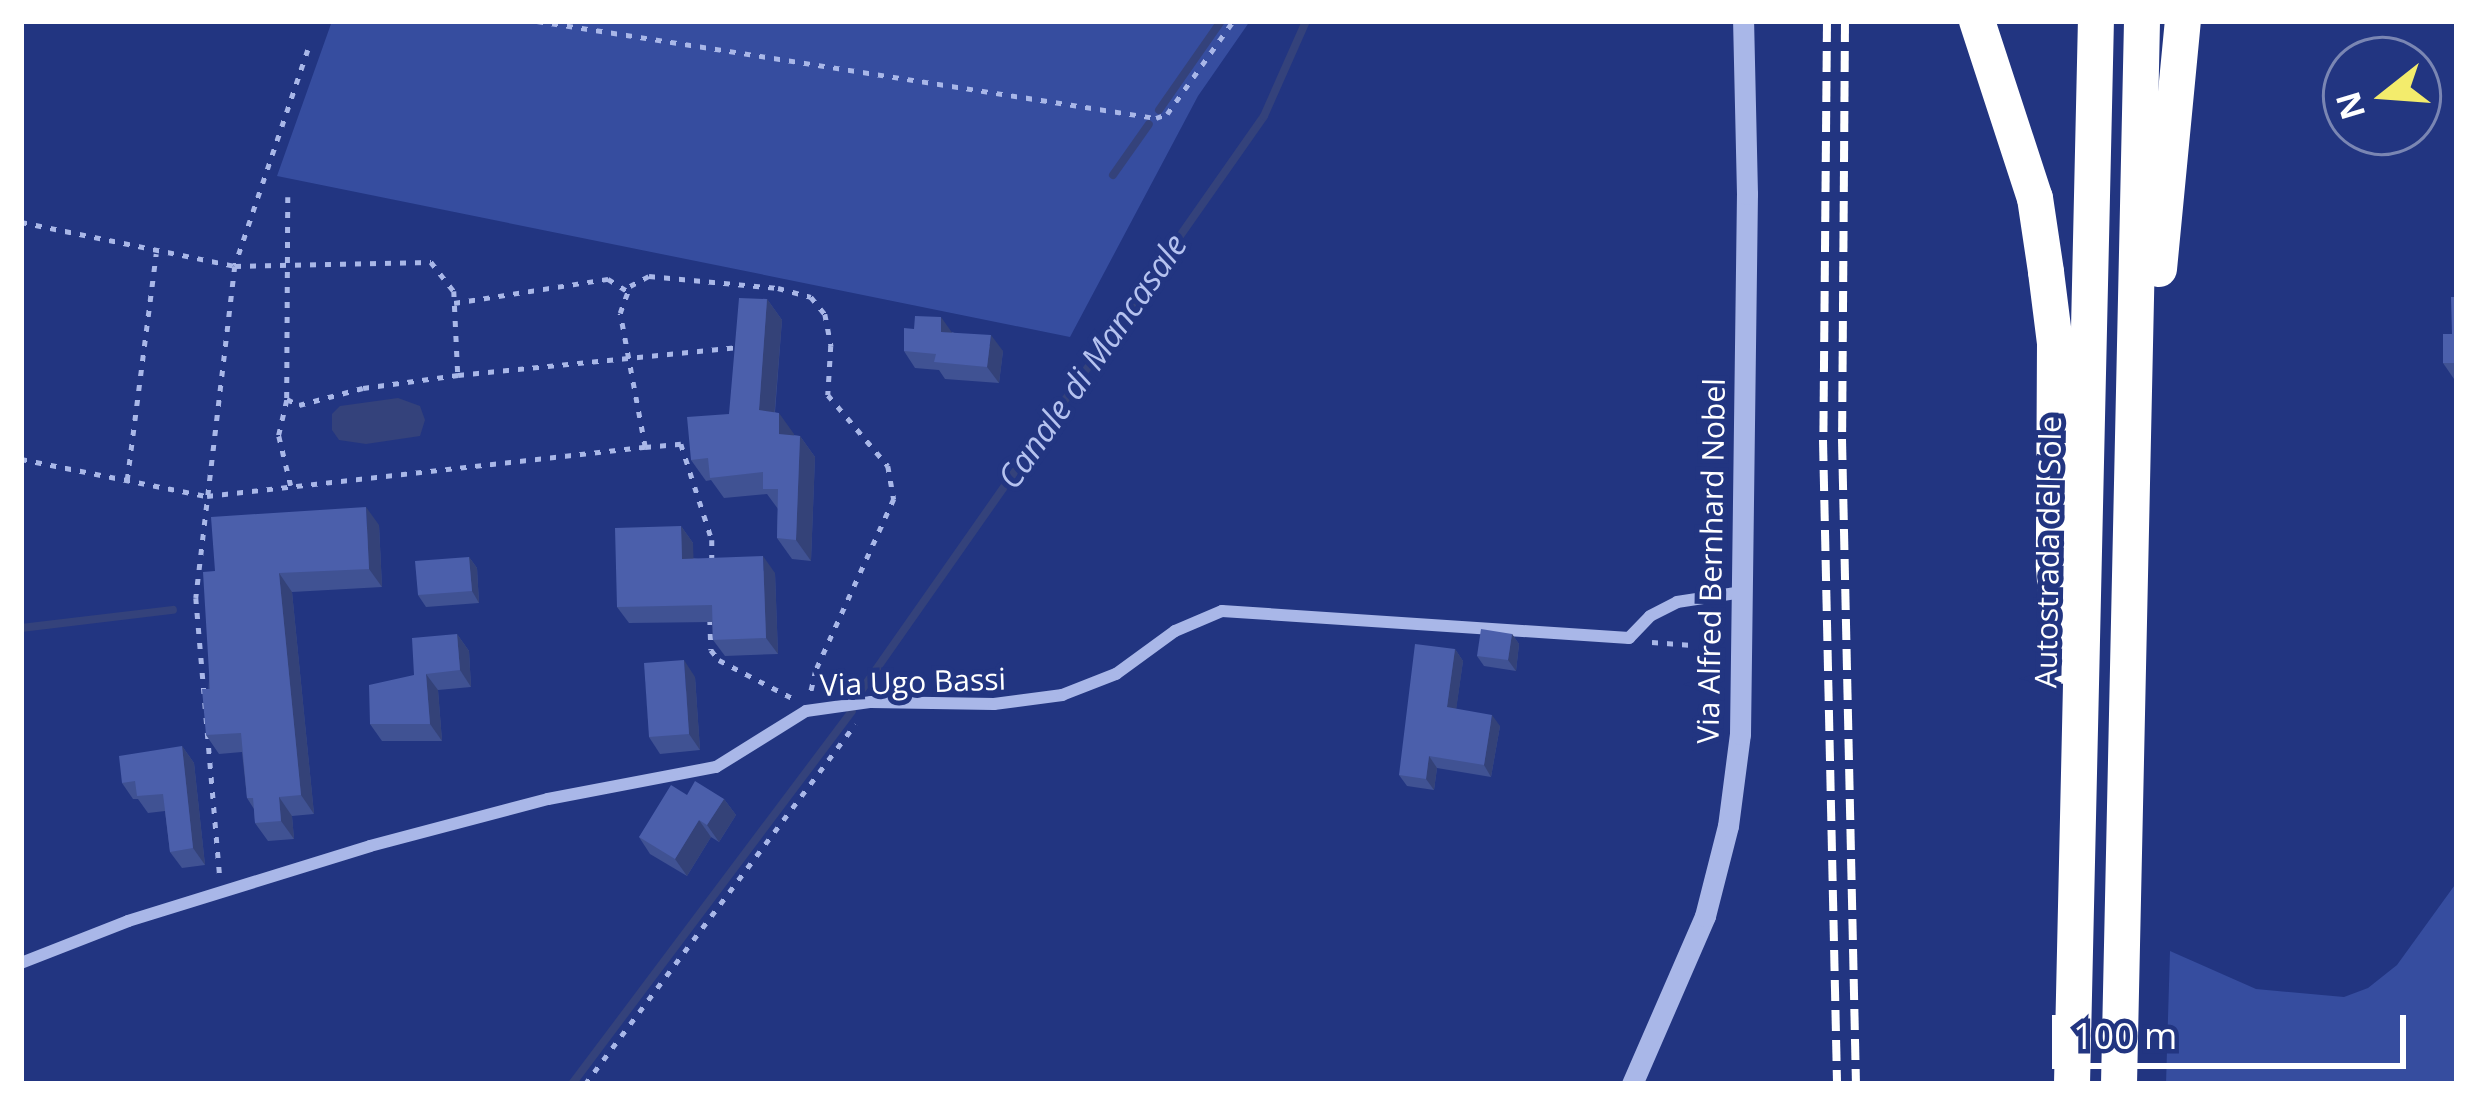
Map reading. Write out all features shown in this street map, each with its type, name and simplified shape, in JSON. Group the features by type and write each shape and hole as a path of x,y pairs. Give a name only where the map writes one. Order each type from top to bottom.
{"highway":[{"path":"1977,21 2035,198 2049,296 2056,415 2054,567 2077,883"},
{"name":"Autostrada del Sole","path":"2072,1084 2096,21"},
{"path":"2119,1084 2142,21"},
{"path":"2132,548 2183,21"}],"street":[{"name":"Via Alfred Bernhard Nobel","path":"1632,1084 1693,954 1718,873 1740,734 1743,21"},
{"path":"1629,638 1651,616 1677,602 1744,592"},
{"name":"Via Ugo Bassi","path":"21,963 109,928 460,821 716,767 791,717 813,709 871,702 994,704 1062,695 1116,674 1175,631 1222,611 1629,638"}],"path":[{"path":"537,21 1156,118 1167,114 1233,21"},
{"path":"222,894 196,598 235,266 308,50"},
{"path":"288,197 287,399 279,436 291,486"},
{"path":"21,222 235,266 431,262 449,279 458,375"},
{"path":"128,480 157,251"},
{"path":"645,447 620,313 627,291 649,275 778,288 811,297 825,314 831,346 828,395 888,466 894,499 816,670 813,709 719,660 711,650 710,617"},
{"path":"454,303 608,279 627,291"},
{"path":"287,399 298,406 363,388 458,375 742,346"},
{"path":"21,459 207,496 681,445 712,541 711,579"},
{"path":"1629,638 1692,645"},
{"path":"585,1084 871,702"}],"shaded area":[{"path":"332,21 1250,21 1198,96 1070,337 277,176"},
{"path":"398,398 420,406 425,420 420,436 366,444 339,440 332,430 332,414 340,406"},
{"path":"2457,882 2457,1084 2166,1084 2170,951 2256,989 2344,997 2368,988 2397,965"}],"building":[{"path":"2451,297 2457,297 2457,416 2454,363 2443,363 2443,334 2452,334"},
{"path":"739,298 767,299 759,410 779,413 779,434 800,436 796,540 777,538 778,489 763,489 763,472 710,478 708,458 691,460 687,417 729,414"},
{"path":"915,316 941,317 941,332 991,335 987,367 934,362 936,354 904,351 904,328 914,329"},
{"path":"366,507 369,569 279,573 301,795 279,797 281,821 255,823 253,798 247,798 241,733 206,735 202,689 210,689 203,572 215,571 211,517"},
{"path":"681,526 682,559 763,556 766,638 713,640 712,605 617,607 615,528"},
{"path":"469,557 472,591 418,595 415,561"},
{"path":"1481,629 1512,634 1508,660 1477,656"},
{"path":"457,634 460,670 426,674 430,724 370,724 369,685 414,675 412,638"},
{"path":"1415,644 1455,649 1447,707 1492,715 1484,765 1429,756 1426,779 1399,775"},
{"path":"684,660 689,734 649,737 644,663"},
{"path":"182,746 193,848 170,852 163,794 137,796 135,781 122,783 119,756"},
{"path":"695,781 724,799 707,825 699,820 675,859 639,837 671,785 687,795"}],"waterway":[{"path":"1159,110 1221,21"},
{"name":"Canale di Mancasale","path":"861,691 1264,116 1306,21"},
{"path":"1113,175 1149,124"},
{"path":"21,628 173,610"},
{"name":"Canale di Mancasale","path":"572,1084 852,711"}],"railway":[{"path":"1827,21 1823,440 1837,1084"},
{"path":"1845,21 1842,439 1856,1084"}]}
